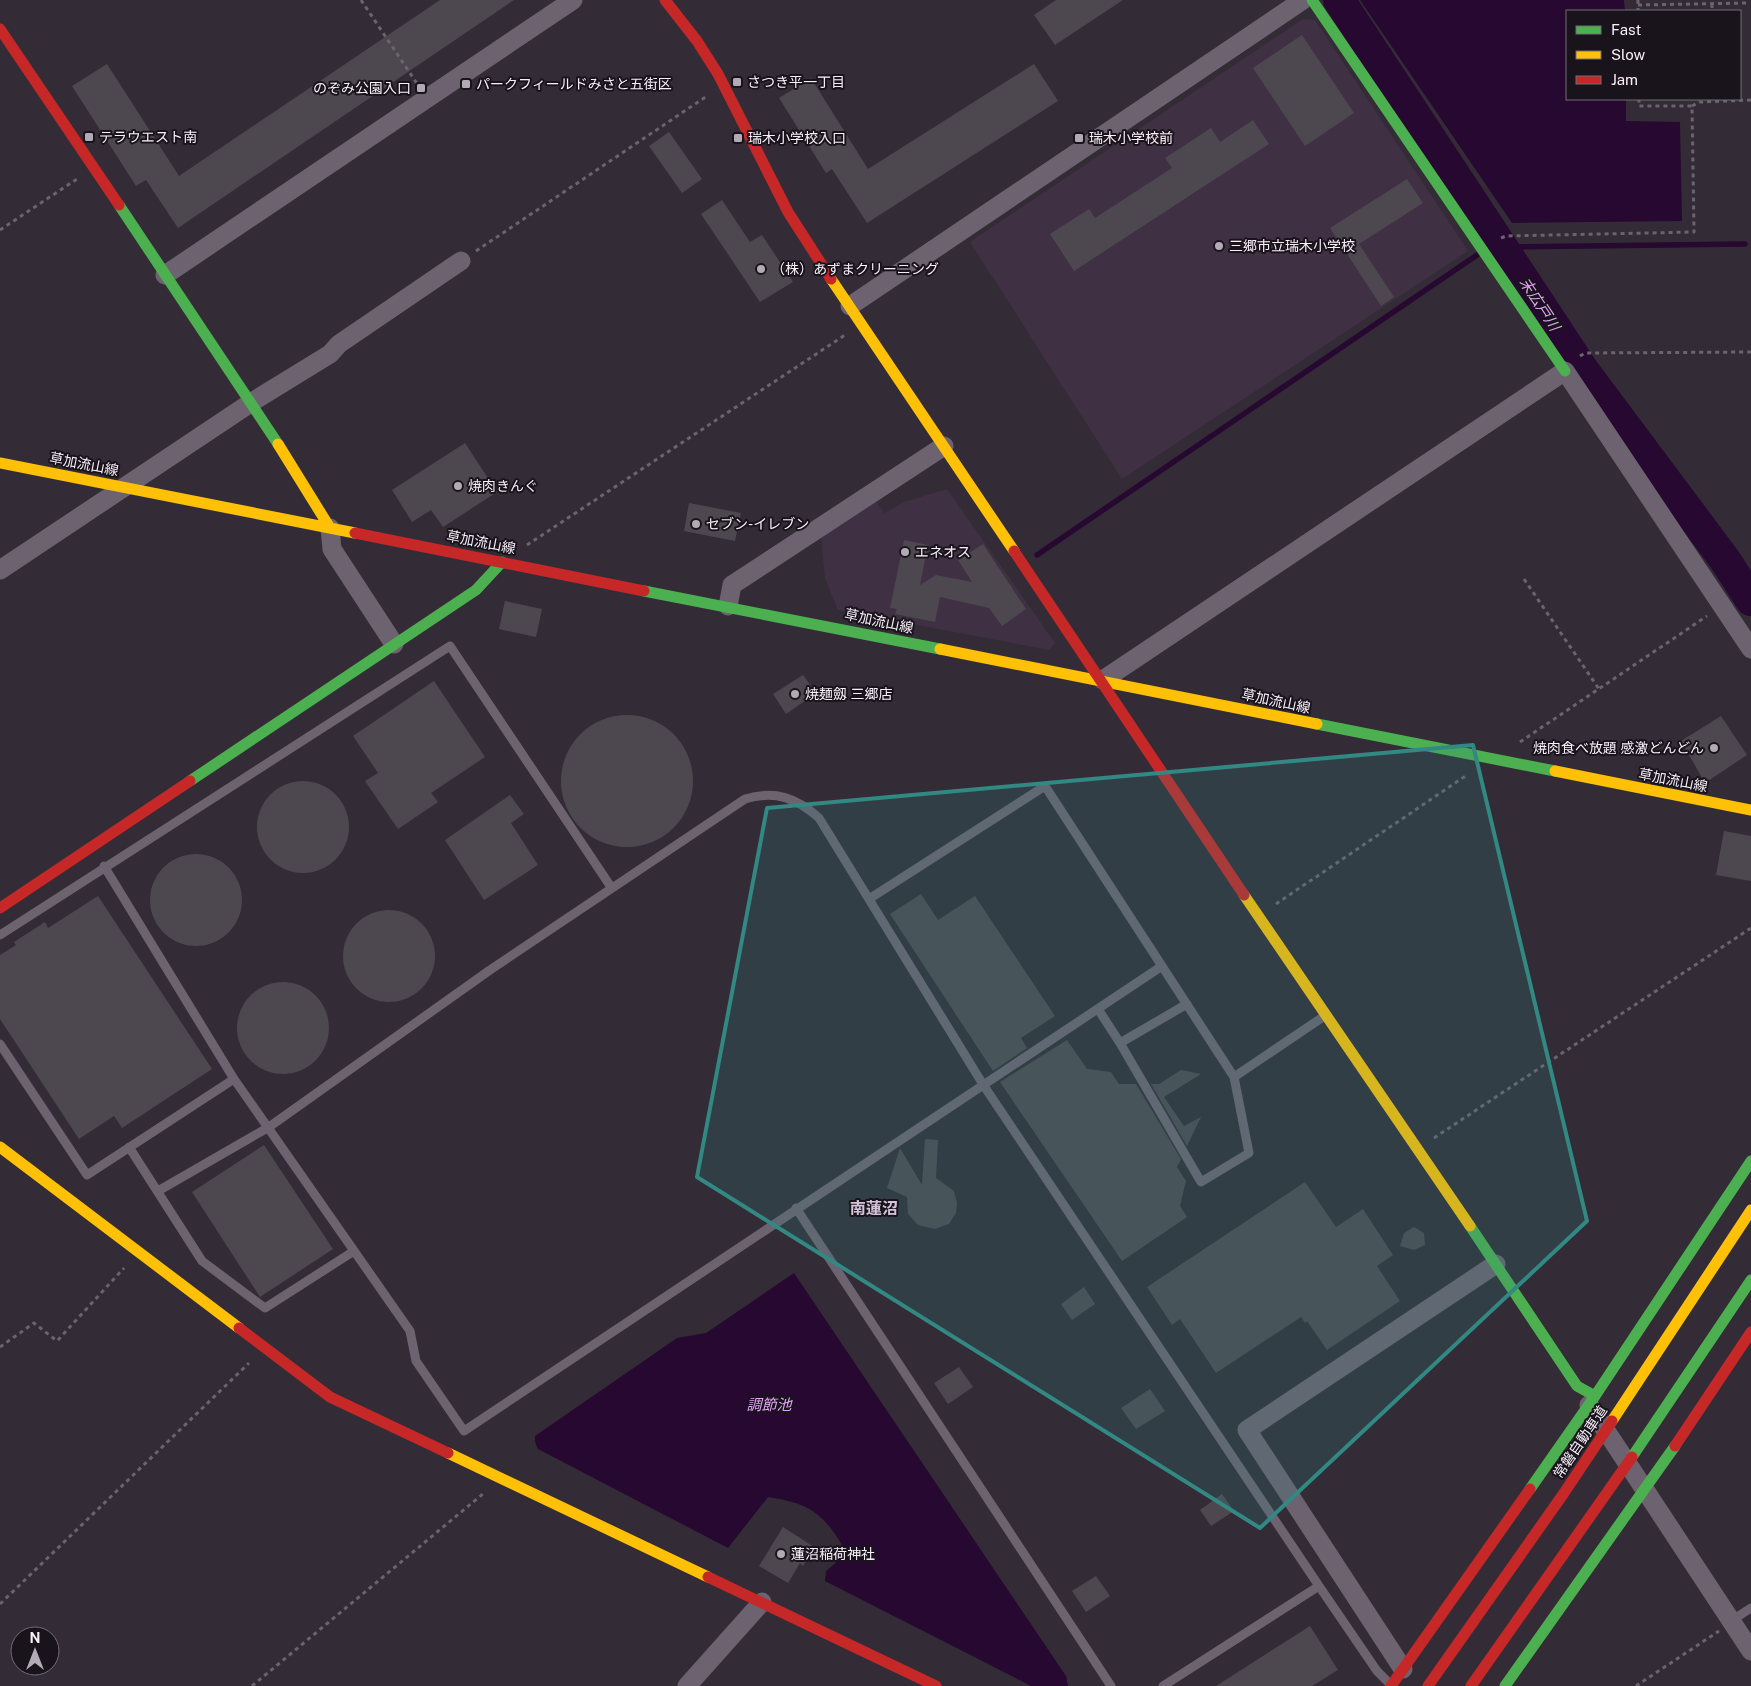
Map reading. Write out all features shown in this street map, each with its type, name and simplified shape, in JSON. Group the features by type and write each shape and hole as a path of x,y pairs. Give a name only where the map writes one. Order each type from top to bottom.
{"main road":[{"path":"665,0 692,34 724,84 786,209 850,306 1325,1016 1496,1264 1577,1386 1592,1400"},
{"path":"1312,0 1565,370"},
{"path":"0,28 252,402 330,528"},
{"name":"草加流山線","path":"0,463 1751,810"},
{"path":"0,908 476,590 502,562"},
{"path":"2,1151 140,1251 330,1397 936,1686"},
{"path":"1391,1686 1592,1400 1751,1161"},
{"name":"常磐自動車道","path":"1428,1686 1564,1493 1751,1210"},
{"path":"1471,1686 1596,1512 1751,1280"},
{"path":"1506,1686 1684,1433 1751,1332"}],"street":[{"path":"165,275 574,0"},
{"path":"850,306 1303,0"},
{"path":"0,570 252,402 330,354 339,344 461,261"},
{"path":"1101,680 1565,370 1751,649"},
{"path":"728,606 732,585 944,446"},
{"path":"330,528 332,549 394,644"},
{"path":"1404,1668 1247,1430 1496,1264"},
{"path":"1592,1400 1645,1486 1653,1503 1751,1651"},
{"path":"687,1686 762,1602"}],"lane":[{"path":"0,935 104,866 450,646 611,887"},
{"path":"869,899 1044,786 1234,1077 1249,1153 1201,1182 1120,1043 1098,1009"},
{"path":"158,1191 269,1127 490,970 611,887 745,799 759,795 774,796 804,804 819,818 984,1086 1319,1586 1377,1671 1391,1686"},
{"path":"104,866 234,1078 410,1331 416,1361 464,1431 796,1208 984,1086 1162,966"},
{"path":"1120,1043 1187,1004"},
{"path":"1234,1077 1325,1016"},
{"path":"0,1044 86,1175 234,1078"},
{"path":"129,1148 202,1261 265,1308 354,1251"},
{"path":"796,1208 1111,1686"},
{"path":"1163,1686 1319,1586"},
{"path":"1731,1622 1751,1608"}],"path":[{"path":"361,0 427,98"},
{"path":"1638,0 1638,10"},
{"path":"1638,5 1748,3"},
{"path":"1712,4 1712,10"},
{"path":"461,261 724,84"},
{"path":"1639,100 1639,106 1692,106 1700,102 1713,100 1751,100"},
{"path":"1503,237 1694,232 1692,106"},
{"path":"0,230 93,168"},
{"path":"502,562 862,323"},
{"path":"1585,353 1751,352"},
{"path":"1524,579 1599,689"},
{"path":"1494,760 1722,606"},
{"path":"1258,916 1466,777 1473,755"},
{"path":"1417,1150 1751,928"},
{"path":"0,1347 34,1323 57,1341 140,1251"},
{"path":"0,1604 266,1347"},
{"path":"252,1686 501,1479"},
{"path":"1636,1686 1713,1635"}],"highlighted area":[{"path":"1473,745 1587,1221 1260,1528 697,1177 767,808"}],"shaded area":[{"name":"三郷市立瑞木小学校","path":"1303,19 1315,20 1468,251 1122,479 970,242"},
{"path":"947,489 1055,643 1049,650 838,610 825,579 821,537 876,501 884,513 904,502"}],"water":[{"path":"1360,0 1624,0 1625,10 1566,10 1566,100 1626,100 1626,121 1680,122 1682,221 1512,223"},
{"name":"調節池","path":"794,1273 1066,1676 1068,1686 1031,1686 825,1581 826,1571 839,1560 842,1545 835,1533 812,1510 793,1502 768,1497 728,1548 538,1449 535,1436 677,1338 706,1333"}],"building":[{"path":"440,0 514,0 178,228 146,180 136,186 72,86 107,64 179,176"},
{"path":"1056,0 1123,0 1055,45 1034,15"},
{"path":"1302,35 1354,113 1305,146 1253,68"},
{"path":"1034,64 1058,101 867,223 832,169 826,173 779,98 811,78 868,169"},
{"path":"1253,120 1269,144 1074,271 1050,234 1089,209 1095,218 1172,168 1165,158 1211,128 1220,142"},
{"path":"669,132 702,179 682,193 649,146"},
{"path":"1407,179 1423,203 1359,244 1394,297 1381,306 1330,228"},
{"name":"（株）あずまクリーニング","path":"722,200 750,242 762,235 793,282 760,302 701,214"},
{"path":"465,443 497,492 443,527 431,510 412,522 392,490"},
{"path":"689,503 741,513 735,541 684,531"},
{"path":"904,540 928,545 920,585 936,575 972,582 958,560 983,544 1026,609 1002,626 989,608 940,597 935,622 895,614 897,609 890,608"},
{"path":"505,601 542,609 536,637 499,629"},
{"name":"焼麺劔 三郷店","path":"803,675 816,693 786,714 773,694"},
{"path":"434,681 485,757 431,793 438,802 398,829 365,781 378,773 353,736"},
{"path":"627,715 640,716 652,720 674,734 688,756 692,768 692,794 688,806 674,828 652,842 640,846 627,847 614,846 602,842 580,828 566,806 562,794 561,781 562,768 566,756 580,734 602,720 614,716"},
{"name":"焼肉食べ放題 感激どんどん","path":"1721,716 1747,755 1705,783 1681,741"},
{"path":"294,781 312,781 329,788 342,801 349,818 349,836 342,853 329,866 312,873 294,873 277,866 264,853 257,836 257,818 264,801 277,788"},
{"path":"510,795 524,814 511,823 538,865 484,900 445,840"},
{"path":"1724,831 1751,836 1751,881 1716,875"},
{"path":"187,854 205,854 222,861 235,874 242,891 242,909 235,926 222,939 205,946 187,946 170,939 157,926 150,909 150,891 157,874 170,861"},
{"path":"921,894 938,920 975,896 1055,1016 1021,1038 1027,1048 993,1071 890,914"},
{"path":"98,896 212,1069 122,1128 114,1116 79,1139 0,1019 0,955 16,945 14,942 45,922 48,928"},
{"path":"380,910 398,910 415,917 428,930 435,947 435,965 428,982 415,995 398,1002 380,1002 363,995 350,982 343,965 343,947 350,930 363,917"},
{"path":"274,982 292,982 309,989 322,1002 329,1019 329,1037 322,1054 309,1067 292,1074 274,1074 257,1067 244,1054 237,1037 237,1019 244,1002 257,989"},
{"path":"1067,1040 1087,1069 1111,1072 1119,1084 1136,1084 1181,1159 1177,1167 1186,1181 1180,1206 1187,1217 1122,1261 1000,1082"},
{"path":"1181,1070 1201,1074 1164,1097 1184,1126 1201,1117 1187,1146 1151,1084 1159,1084"},
{"path":"925,1139 938,1140 936,1178 954,1191 957,1203 956,1213 949,1224 935,1229 918,1225 908,1214 907,1197 887,1188 900,1148 922,1185"},
{"path":"264,1145 333,1249 260,1297 192,1192"},
{"path":"1305,1182 1336,1227 1363,1209 1393,1255 1377,1266 1400,1301 1327,1350 1307,1321 1305,1323 1301,1317 1216,1373 1180,1319 1172,1325 1147,1287"},
{"path":"1414,1227 1424,1233 1425,1245 1414,1250 1400,1246 1404,1233"},
{"path":"1084,1287 1095,1304 1072,1320 1061,1304"},
{"path":"959,1367 973,1387 948,1404 934,1383"},
{"path":"1150,1389 1165,1411 1136,1429 1121,1408"},
{"path":"1222,1494 1234,1511 1211,1526 1200,1510"},
{"path":"783,1527 814,1547 803,1566 800,1563 788,1583 759,1566"},
{"path":"1096,1576 1110,1596 1086,1612 1072,1591"},
{"path":"1310,1626 1338,1670 1312,1686 1216,1686"}],"waterway":[{"name":"末広戸川","path":"1339,0 1583,370 1725,560 1751,600"},
{"path":"1502,247 1745,244"},
{"path":"1037,555 1477,255"}],"traffic: fast":[{"path":"1312,0 1565,371"},
{"path":"119,205 278,444"},
{"path":"190,781 476,590 502,562"},
{"path":"644,591 940,649"},
{"path":"1317,724 1555,771"},
{"path":"1530,1489 1595,1396 1751,1161"},
{"path":"1470,1226 1577,1386 1595,1396"},
{"path":"1632,1457 1751,1280"},
{"path":"1505,1686 1675,1446"}],"traffic: slow":[{"path":"831,279 1014,551"},
{"path":"278,444 330,528"},
{"path":"0,463 355,533"},
{"path":"940,649 1317,724"},
{"path":"1555,771 1751,810"},
{"path":"1244,895 1470,1226"},
{"path":"0,1147 239,1328"},
{"path":"1612,1421 1751,1210"},
{"path":"448,1453 708,1577"}],"traffic: jam":[{"path":"665,0 697,41 718,74 788,212 831,279"},
{"path":"0,29 119,205"},
{"path":"355,533 644,591"},
{"path":"1014,551 1244,895"},
{"path":"0,908 190,781"},
{"path":"239,1328 330,1397 448,1453"},
{"path":"1675,1446 1751,1332"},
{"path":"1428,1686 1564,1493 1612,1421"},
{"path":"1471,1686 1632,1457"},
{"path":"1391,1686 1530,1489"},
{"path":"708,1577 936,1686"}],"place":[{"name":"さつき平一丁目","path":"737,82"},
{"name":"パークフィールドみさと五街区","path":"466,84"},
{"name":"のぞみ公園入口","path":"421,88"},
{"name":"テラウエスト南","path":"89,137"},
{"name":"瑞木小学校入口","path":"738,138"},
{"name":"瑞木小学校前","path":"1079,138"},
{"name":"三郷市立瑞木小学校","path":"1219,246"},
{"name":"（株）あずまクリーニング","path":"761,269"},
{"name":"焼肉きんぐ","path":"458,486"},
{"name":"セブン-イレブン","path":"696,524"},
{"name":"エネオス","path":"905,552"},
{"name":"焼麺劔 三郷店","path":"795,694"},
{"name":"焼肉食べ放題 感激どんどん","path":"1714,748"},
{"name":"蓮沼稲荷神社","path":"781,1554"}],"district":[{"name":"南蓮沼","path":"874,1208"}]}
